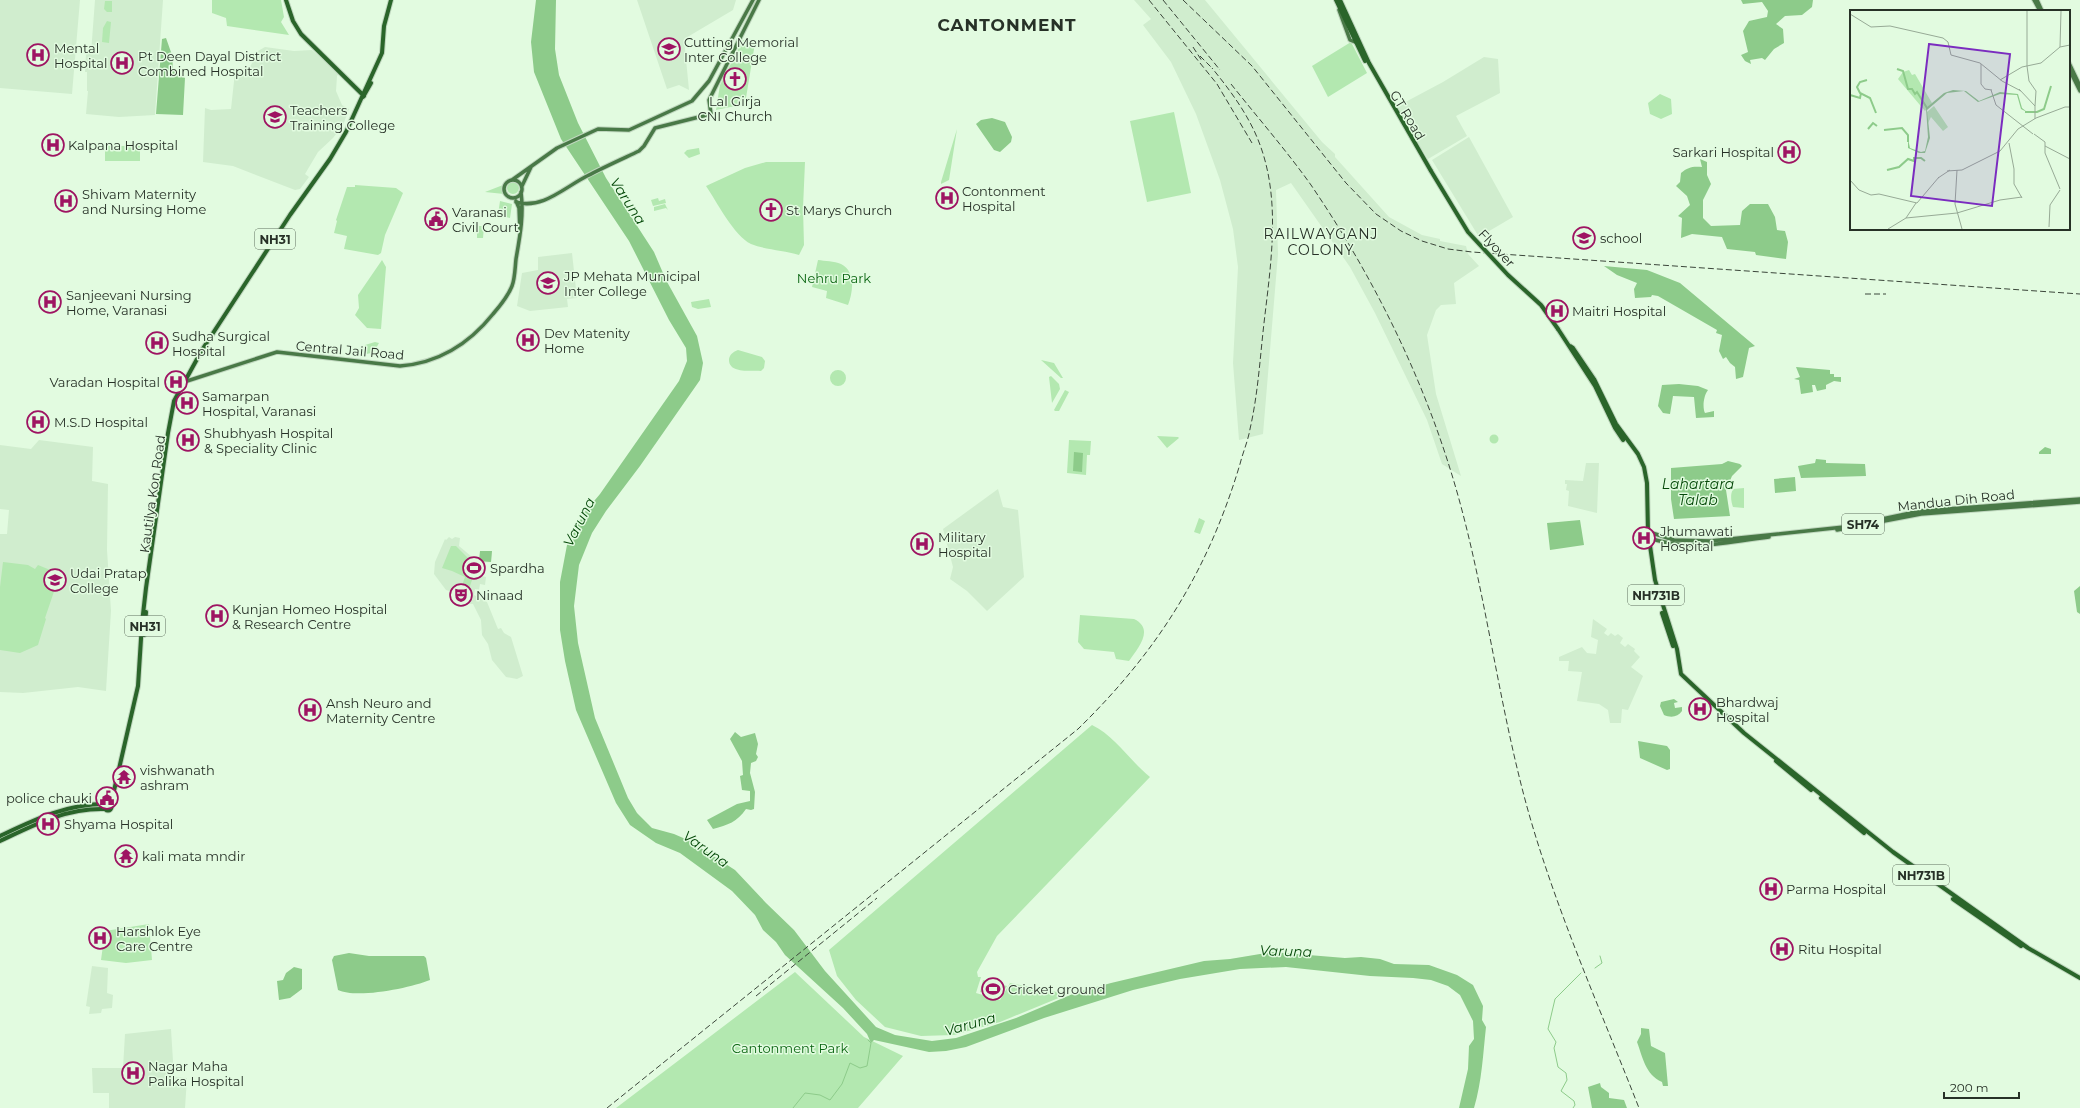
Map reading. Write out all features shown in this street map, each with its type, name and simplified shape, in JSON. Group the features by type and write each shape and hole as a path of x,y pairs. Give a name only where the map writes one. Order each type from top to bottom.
{"highway":[{"path":"286,0 297,28 311,46 331,62 364,94"},
{"name":"Kautilya Kon Road","path":"107,806 113,794 137,690 142,623 168,433 174,401 290,215 336,150 364,94 382,53 384,26 392,0"},
{"path":"1336,0 1355,39"},
{"path":"1340,0 1355,39"},
{"name":"GT Road","path":"1355,39 1368,64 1427,164"},
{"name":"Flyover","path":"1427,164 1468,232 1508,275 1541,306 1570,346 1574,348 1592,375 1616,424 1642,462 1646,483 1647,532"},
{"name":"NH731B","path":"1647,532 1657,596 1677,656 1681,674 1729,720 1852,823 2028,951 2080,982"},
{"path":"0,836 53,812 79,805 107,806"},
{"path":"0,841 63,813 107,806"},
{"name":"NH731B","path":"1945,891 2028,948 2080,978"}],"main road":[{"path":"520,233 520,214 516,202 506,194 504,190 507,182 558,148 598,129 629,130 692,101 709,81 754,0"},
{"path":"516,202 522,204 546,199 639,150 644,146 655,128 711,114 709,100 759,0"},
{"path":"2036,1 2040,10"},
{"path":"2070,65 2080,86"},
{"path":"2070,70 2080,91"},
{"path":"512,198 518,196 521,192 522,186 532,164"},
{"path":"512,180 519,182 522,186"},
{"name":"Central Jail Road","path":"186,380 272,352 400,366 414,365 448,353 462,345 481,329 509,292 513,283 520,233 522,204 521,192"},
{"name":"Mandua Dih Road","path":"1647,532 1674,540 1710,541 1844,527 1924,511 2080,500"},
{"name":"Mandua Dih Road","path":"1648,538 1673,544 1696,547 1851,528 1921,514 2080,500"}],"shaded area":[{"name":"Mental Hospital","path":"0,0 80,0 72,94 0,88"},
{"name":"Pt Deen Dayal District Combined Hospital","path":"95,0 163,0 155,115 119,117 86,114 88,91 87,72 85,72 86,54 91,53"},
{"name":"Cutting Memorial Inter College","path":"637,0 736,0 733,10 684,39 689,90 679,85 667,89"},
{"path":"1134,0 1205,0 1322,142 1335,154 1335,157 1389,217 1422,235 1440,239 1440,241 1466,246 1468,254 1479,266 1454,283 1456,304 1441,305 1436,310 1427,335 1436,394 1461,476 1442,464 1427,420 1375,313 1350,267 1291,183 1276,190 1278,254 1263,434 1239,440 1233,363 1238,267 1233,229 1220,180 1196,114 1171,62 1143,25 1151,19"},
{"name":"Teachers Training College","path":"265,47 294,51 312,50 339,73 337,76 336,91 342,105 349,109 343,125 333,138 318,152 305,174 309,177 300,189 295,190 233,166 203,162 205,108 211,110 231,109 235,72 247,73 258,51"},
{"path":"1484,57 1498,59 1500,93 1456,116 1467,136 1428,159 1396,107 1443,82"},
{"path":"1469,137 1513,217 1479,237 1432,160"},
{"name":"JP Mehata Municipal Inter College","path":"572,253 577,298 567,299 568,307 530,311 517,306 522,273 538,270 538,257"},
{"name":"Udai Pratap College","path":"39,440 93,447 92,481 108,484 107,550 111,611 106,691 78,687 23,693 0,692 0,534 7,534 9,510 0,509 0,445 31,449"},
{"path":"1586,463 1599,463 1597,513 1568,506 1569,491 1566,490 1567,484 1565,484 1565,480 1583,481"},
{"path":"998,489 1003,507 1018,510 1024,577 987,611 967,591 950,579 953,567 943,529"},
{"path":"449,537 452,539 455,537 460,538 459,546 472,557 480,557 480,551 492,551 491,562 478,563 477,575 486,577 485,585 480,584 479,590 475,589 474,595 487,602 498,629 501,628 504,633 511,637 523,676 517,679 506,677 492,660 488,644 482,635 481,620 473,604 452,603 453,592 446,590 434,574 435,562 445,539 446,540"},
{"path":"1593,619 1607,629 1604,633 1608,636 1611,633 1615,636 1618,634 1623,638 1620,643 1625,647 1628,644 1635,649 1634,651 1640,657 1631,667 1643,676 1628,710 1622,709 1621,723 1610,723 1608,710 1599,704 1577,701 1582,672 1568,671 1569,661 1559,661 1559,657 1582,647 1587,653 1596,654 1598,640 1591,637"},
{"path":"92,966 108,968 107,993 113,995 112,1008 102,1009 101,1013 89,1014 90,1007 86,1006"},
{"name":"Nagar Maha Palika Hospital","path":"171,1029 174,1077 187,1078 185,1108 109,1108 109,1093 93,1093 92,1068 123,1068 125,1034"}],"green space":[{"path":"212,0 281,0 284,17 281,22 289,35 227,26 226,18 212,13"},
{"path":"105,1 112,1 112,12 107,12 104,9"},
{"path":"107,21 111,22 109,43 102,42 103,28"},
{"path":"743,40 755,43 745,104 716,110 720,85"},
{"path":"1351,42 1367,73 1328,97 1312,66"},
{"path":"1660,94 1671,99 1672,114 1661,119 1650,114 1648,103"},
{"path":"1174,112 1191,193 1147,202 1130,121"},
{"path":"957,129 949,180 941,184 941,182"},
{"path":"105,146 140,146 140,161 105,161"},
{"path":"699,148 700,154 689,158 684,153 687,150"},
{"path":"766,162 805,162 803,208 804,245 799,255 757,246 745,240 738,234 726,218 706,186 745,168"},
{"path":"511,182 515,182 519,188 515,194 511,194 507,190 507,186"},
{"path":"355,185 396,188 403,193 385,235 381,253 378,255 344,249 347,236 334,233 336,220 347,187 355,187"},
{"path":"503,185 504,194 485,192"},
{"path":"658,198 659,201 665,199 666,203 653,206 651,200"},
{"path":"500,201 512,204 510,218 498,215"},
{"path":"665,204 668,210 666,208 654,211 654,207"},
{"path":"477,226 484,226 483,238 477,238"},
{"path":"382,260 386,267 381,329 367,328 355,315 359,308 358,295"},
{"name":"Nehru Park","path":"818,260 841,264 846,267 852,283 848,305 826,298 827,291 812,287"},
{"path":"709,299 711,307 698,309 692,307 691,302"},
{"path":"375,342 379,343 372,355 371,353 362,355 365,345"},
{"path":"738,350 762,357 765,361 764,368 761,371 747,371 732,367 729,357 732,353"},
{"path":"1041,360 1054,363 1063,378 1061,378"},
{"path":"838,370 845,375 846,378 841,385 838,386 831,381 830,378 835,371"},
{"path":"1051,376 1059,384 1060,389 1052,403 1049,377"},
{"path":"1065,390 1069,392 1059,411 1055,411 1054,410"},
{"path":"1492,435 1496,435 1498,439 1496,443 1492,443 1490,441 1490,437"},
{"path":"1157,436 1178,437 1179,438 1167,448"},
{"path":"1069,440 1091,441 1090,455 1087,455 1086,475 1067,473"},
{"path":"1744,488 1744,508 1733,507 1731,494 1733,489"},
{"path":"1199,518 1205,521 1200,534 1194,532"},
{"path":"451,546 456,546 469,559 466,577 472,580 468,592 460,591 465,577 442,568"},
{"name":"Spardha","path":"470,561 478,563 477,575 469,574"},
{"path":"3,562 28,565 35,569 38,565 60,574 45,618 46,619 38,645 20,653 0,650 0,587"},
{"path":"1080,615 1134,619 1140,623 1143,628 1143,639 1129,661 1116,659 1114,652 1084,649 1078,642"},
{"path":"1092,725 1115,742 1150,777 997,936 977,972 978,977 981,977 976,993 1000,1000 1010,983 1057,992 1061,997 1000,1022 954,1035 921,1036 885,1027 856,1000 837,976 829,950"},
{"path":"149,924 152,960 126,963 101,960 105,931"},
{"name":"Cantonment Park","path":"795,972 864,1037 903,1056 858,1108 616,1108"},
{"name":"Cricket ground","path":"983,980 1007,986 1000,997 980,992"}],"water":[{"path":"536,0 556,0 555,49 559,75 578,123 606,178 654,252 666,280 697,336 703,363 700,380 640,466 606,511 592,533 579,565 574,606 578,643 595,718 628,798 637,813 652,828 674,834 690,841 735,870 794,930 825,971 876,1027 895,1035 932,1041 956,1038 1016,1018 1075,993 1111,983 1204,961 1230,959 1272,952 1345,958 1361,957 1380,959 1394,964 1429,965 1457,975 1473,985 1483,1006 1482,1020 1486,1027 1481,1078 1474,1108 1459,1108 1468,1069 1469,1046 1474,1039 1473,1021 1460,995 1448,986 1431,980 1413,978 1370,976 1286,967 1240,969 1180,979 1133,990 1044,1018 966,1047 946,1051 929,1052 874,1040 871,1043 867,1034 843,1008 785,955 776,942 763,930 755,915 732,891 680,853 656,843 630,825 616,803 576,710 560,630 560,582 567,545 584,513 600,494 679,381 687,361 686,348 669,320 629,241 561,139 534,72 531,42"},
{"path":"1741,0 1813,0 1812,7 1802,15 1785,16 1776,24 1783,29 1784,43 1774,49 1765,60 1762,58 1750,60 1751,64 1745,61 1741,55 1748,52 1743,31 1749,21 1767,17 1768,11 1762,2 1743,4"},
{"path":"166,38 172,55 173,70 185,78 183,115 156,114 162,39"},
{"path":"992,118 1005,122 1012,137 1011,142 1000,152 994,150 976,124 981,120"},
{"path":"1700,159 1707,162 1707,175 1711,184 1703,200 1703,218 1711,226 1740,225 1742,211 1750,204 1768,204 1775,217 1777,230 1785,231 1788,242 1786,259 1756,255 1755,252 1727,249 1722,237 1692,234 1681,238 1682,218 1678,216 1690,205 1687,196 1676,186 1680,182 1681,173 1691,167 1702,167"},
{"path":"1604,266 1647,270 1680,283 1755,346 1749,348 1743,377 1736,379 1735,367 1726,357 1723,359 1719,351 1722,335 1716,333 1717,330 1658,296 1652,295 1651,297 1635,298 1634,289 1637,283 1617,275"},
{"path":"1796,367 1830,370 1830,374 1834,374 1834,377 1841,377 1841,382 1834,381 1826,385 1826,389 1817,391 1815,385 1812,385 1813,392 1801,394 1799,380 1794,379 1800,377"},
{"path":"1679,384 1698,386 1708,390 1705,395 1704,410 1705,413 1714,411 1714,417 1696,418 1694,397 1673,396 1670,414 1663,413 1658,406 1662,385"},
{"path":"2045,447 2051,449 2051,454 2039,454 2039,452"},
{"path":"1074,452 1083,453 1082,472 1073,471"},
{"path":"1816,459 1826,460 1826,463 1865,464 1866,476 1801,478 1798,466 1815,463"},
{"name":"Lahartara Talab","path":"1728,461 1740,464 1742,466 1732,476 1726,490 1730,516 1674,519 1671,499 1671,468 1722,464"},
{"path":"1795,477 1796,491 1775,493 1774,479"},
{"path":"1580,520 1584,545 1550,550 1547,523"},
{"path":"480,551 492,551 491,562 479,561"},
{"path":"2080,586 2080,614 2077,612 2074,591"},
{"path":"1674,699 1678,702 1674,703 1675,708 1682,707 1682,711 1678,715 1674,716 1664,715 1660,706 1661,702"},
{"path":"735,732 741,737 755,733 758,744 756,754 758,757 756,761 751,763 750,773 755,792 754,809 746,809 732,822 713,829 707,820 737,804 750,801 750,791 742,790 740,776 743,775 742,761 730,739"},
{"path":"1638,741 1667,746 1670,750 1670,769 1667,770 1640,758"},
{"path":"349,953 369,956 424,956 426,958 430,980 397,989 370,993 338,990 332,960 334,956"},
{"path":"294,967 302,969 302,989 290,998 279,1000 277,981 283,980 286,973"},
{"path":"1641,1028 1649,1029 1651,1046 1665,1053 1668,1086 1663,1086 1662,1082 1652,1075 1645,1065 1637,1042 1641,1034"},
{"path":"1600,1083 1601,1087 1609,1093 1609,1098 1624,1100 1627,1108 1592,1108 1588,1087"}],"waterway":[{"path":"1595,968 1602,963 1600,956"},
{"path":"1573,1108 1575,1105 1574,1101 1561,1091 1567,1080 1566,1073 1558,1067 1554,1048 1556,1042 1548,1029 1555,999 1581,973"},
{"path":"793,1108 805,1093 820,1095 830,1100 842,1084 850,1063 860,1068 867,1066 871,1043 868,1040"}],"railway":[{"path":"1149,0 1217,84 1252,143"},
{"path":"1163,0 1220,70"},
{"path":"1183,0 1252,66 1346,183 1376,214 1401,231 1422,241 1448,249 1472,252 2080,294"},
{"path":"1193,47 1202,61"},
{"path":"1200,56 1213,69"},
{"path":"607,1108 1078,729 1107,700 1133,670 1177,607 1196,574 1212,540 1227,503 1248,438 1257,389 1272,245 1271,193 1267,168 1259,143 1240,106 1212,68"},
{"path":"1231,84 1311,185 1356,257 1396,333 1430,411 1457,492 1477,572 1509,734 1540,852 1567,926 1639,1108"},
{"path":"1865,294 1886,294"},
{"path":"756,996 877,898"}],"place":[{"name":"Cutting Memorial Inter College","path":"669,49"},
{"name":"Mental Hospital","path":"38,55"},
{"name":"Pt Deen Dayal District Combined Hospital","path":"122,63"},
{"name":"Lal Girja CNI Church","path":"735,79"},
{"name":"Teachers Training College","path":"275,117"},
{"name":"Kalpana Hospital","path":"53,145"},
{"name":"Sarkari Hospital","path":"1789,152"},
{"name":"Contonment Hospital","path":"947,198"},
{"name":"Shivam Maternity and Nursing Home","path":"66,201"},
{"name":"St Marys Church","path":"771,210"},
{"name":"Varanasi Civil Court","path":"436,219"},
{"name":"school","path":"1584,238"},
{"name":"JP Mehata Municipal Inter College","path":"548,283"},
{"name":"Sanjeevani Nursing Home, Varanasi","path":"50,302"},
{"name":"Maitri Hospital","path":"1557,311"},
{"name":"Dev Matenity Home","path":"528,340"},
{"name":"Sudha Surgical Hospital","path":"157,343"},
{"name":"Varadan Hospital","path":"176,382"},
{"name":"Samarpan Hospital, Varanasi","path":"187,403"},
{"name":"M.S.D Hospital","path":"38,422"},
{"name":"Shubhyash Hospital & Speciality Clinic","path":"188,440"},
{"name":"Jhumawati Hospital","path":"1644,538"},
{"name":"Military Hospital","path":"922,544"},
{"name":"Spardha","path":"474,568"},
{"name":"Udai Pratap College","path":"55,580"},
{"name":"Ninaad","path":"461,595"},
{"name":"Kunjan Homeo Hospital & Research Centre","path":"217,616"},
{"name":"Bhardwaj Hospital","path":"1700,709"},
{"name":"Ansh Neuro and Maternity Centre","path":"310,710"},
{"name":"vishwanath ashram","path":"124,777"},
{"name":"police chauki","path":"107,798"},
{"name":"Shyama Hospital","path":"48,824"},
{"name":"kali mata mndir","path":"126,856"},
{"name":"Parma Hospital","path":"1771,889"},
{"name":"Harshlok Eye Care Centre","path":"100,938"},
{"name":"Ritu Hospital","path":"1782,949"},
{"name":"Cricket ground","path":"993,989"},
{"name":"Nagar Maha Palika Hospital","path":"133,1073"}],"district":[{"name":"CANTONMENT","path":"1007,25"},
{"name":"RAILWAYGANJ COLONY","path":"1321,242"}],"water label":[{"name":"Varuna","path":"628,201"},
{"name":"Varuna","path":"579,522"},
{"name":"Varuna","path":"706,849"},
{"name":"Varuna","path":"1286,951"},
{"name":"Varuna","path":"970,1024"}]}
